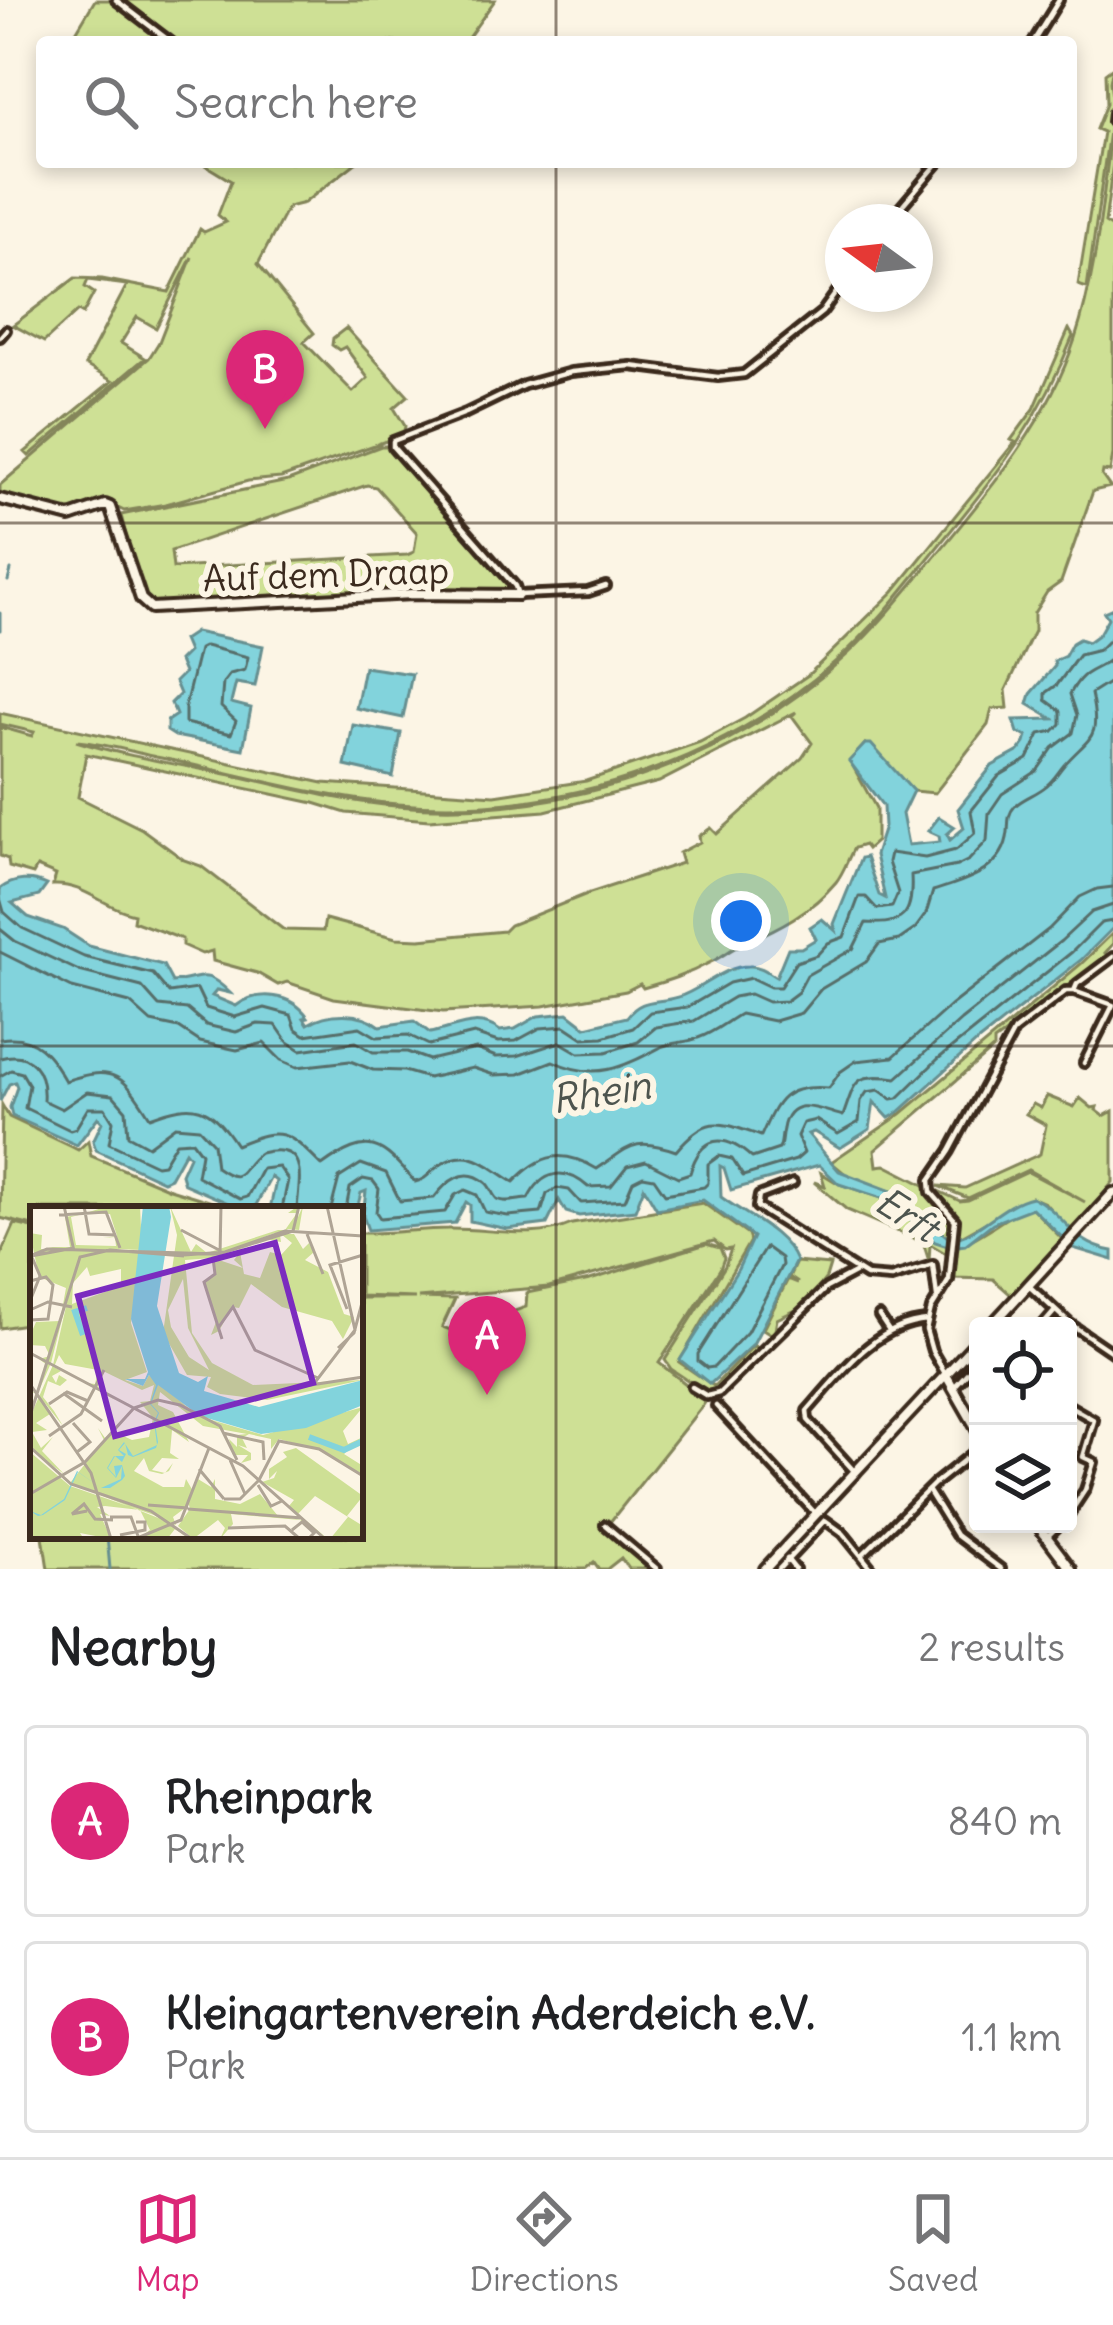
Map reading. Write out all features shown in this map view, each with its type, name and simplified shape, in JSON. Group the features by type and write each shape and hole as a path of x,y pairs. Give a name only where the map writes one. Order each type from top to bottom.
{"main road":[{"name":"Auf dem Draap","path":"0,499 70,517 105,505 115,513 141,599 149,608 412,594 518,596"},
{"path":"999,1317 1113,1193"},
{"path":"765,1569 969,1350"},
{"path":"946,1375 975,1425"},
{"path":"1044,1533 1069,1568"}],"street":[{"path":"116,0 163,36"},
{"path":"1037,36 1059,0"},
{"path":"1112,122 1113,113"},
{"path":"903,204 934,168"},
{"path":"518,596 515,586 392,442 529,383 571,372 631,365 718,377 744,374 825,308"},
{"path":"0,337 6,330"},
{"name":"Auf dem Draap","path":"518,596 588,592 606,586"},
{"path":"1074,992 1077,984 1113,956"},
{"path":"946,1375 927,1338 927,1322 948,1283 954,1215 931,1192 929,1182 1016,1029 1066,991 1113,1005 1084,1063"},
{"path":"793,1184 759,1196 757,1207 856,1272 891,1278 933,1265 937,1298"},
{"path":"692,1387 704,1395 716,1395 826,1288 856,1272"},
{"path":"1028,1285 1113,1353"},
{"path":"1050,1317 1056,1310"},
{"path":"879,1316 889,1331"},
{"path":"856,1472 806,1413 864,1350 889,1331 927,1322"},
{"path":"955,1386 969,1371"},
{"path":"716,1406 816,1514"},
{"path":"1077,1411 1094,1420 1083,1457 1094,1461 1077,1504"},
{"path":"862,1556 969,1456"},
{"path":"928,1490 956,1535 1001,1569"},
{"path":"779,1569 828,1520 872,1569"},
{"path":"605,1525 657,1569"},
{"path":"1047,1537 1051,1533"},
{"path":"787,1559 795,1569"}],"green space":[{"path":"95,0 495,0 469,36 74,36"},
{"path":"1113,67 1113,103 1087,288 1078,285 1103,132 1096,129 1106,104 1105,73"},
{"path":"1113,124 1105,223 1113,228 1113,454 1110,472 1103,471 1102,476 1110,487 1093,491 1061,582 1047,592 1034,613 1034,631 1006,690 1008,708 992,709 988,725 935,793 913,791 865,744 850,761 876,808 876,841 867,849 864,845 854,848 836,882 793,918 694,971 643,988 640,984 626,991 543,1006 443,1012 334,998 287,982 278,985 257,973 213,961 212,951 202,954 182,945 182,939 133,921 134,914 84,892 53,885 56,875 37,867 33,874 9,867 8,859 0,856 0,727 32,736 34,732 0,724 0,713 323,783 495,795 586,781 700,742 808,675 894,591 1015,442 1011,440 1034,409 1069,329 1073,336 1061,365 1018,443 878,619 788,699 685,756 573,792 456,806 336,796 76,741 336,798 396,806 458,808 519,804 579,794 638,777 695,755 750,727 801,693 871,631 975,508 1033,428 1063,370 1083,313","holes":["796,712 792,716 812,743 802,758 717,834 711,828 699,836 700,842 679,853 682,863 587,894 504,931 396,938 325,919 323,931 284,930 201,866 78,797 86,754 346,813 429,820 545,811 659,782"]},
{"path":"210,168 349,168 304,203 288,207 258,264 314,333 304,342 353,392 368,378 345,347 339,350 332,345 333,338 346,328 408,396 394,408 405,426 403,435 281,478 248,481 124,511 106,502 68,515 0,497 0,485 149,358 192,257 156,328 137,317 121,343 145,358 29,456 25,452 112,381 85,365 127,285 88,280 85,287 94,293 83,314 78,311 44,342 13,325 75,278 102,279 169,292 200,229 204,232 226,222 218,215 231,181"},
{"path":"390,446 511,582 509,593 153,605 140,593 121,515 288,481","holes":["367,485 376,487 417,533 414,552 173,568 171,551"]},
{"path":"1113,933 1108,956 994,1042 994,1048 875,1150 877,1166 885,1165 926,1186 948,1214 952,1240 894,1192 849,1177 831,1162 901,1114"},
{"path":"1047,1096 1074,1107 1080,1098 1104,1116 1113,1111 1113,1182 1073,1231 1078,1223 1069,1231 1045,1203 1031,1197 956,1239 955,1213 932,1188 968,1200 1028,1172 1085,1202 1028,1170 968,1198 938,1186 965,1188 1040,1154 1046,1125 1026,1114 1033,1104 1041,1108"},
{"path":"2,1105 9,1117 78,1150 88,1141 91,1156 225,1206 30,1206 30,1225 0,1218"},
{"path":"821,1173 888,1200 951,1247 950,1256 930,1244 929,1261 923,1242 847,1210 814,1182 825,1186"},
{"path":"703,1203 750,1241 679,1362 714,1386 754,1345 760,1351 716,1393 708,1394 665,1360 725,1266 731,1249 714,1241 549,1287 418,1298 455,1299 442,1327 465,1335 526,1307 527,1293 590,1280 706,1244 720,1248 724,1258 720,1269 659,1363 704,1404 603,1526 652,1569 629,1569 621,1558 607,1569 599,1569 594,1562 585,1569 48,1569 43,1539 363,1539 363,1298 415,1298 363,1296 363,1233 542,1232"},
{"path":"1024,1208 1032,1208 1062,1239 1011,1295 993,1279 952,1278 955,1247"},
{"path":"15,1224 30,1227 30,1409 26,1324 0,1328 0,1258"},
{"path":"796,1262 830,1265 804,1306 777,1319 774,1336 763,1329 788,1279 798,1283 789,1277"}],"water":[{"path":"1113,608 1113,928 898,1113 889,1118 874,1102 870,1129 840,1148 814,1132 808,1134 839,1171 894,1192 950,1239 1032,1197 1087,1242 1113,1251 1113,1260 1073,1248 1032,1208 993,1223 965,1245 951,1247 935,1242 888,1200 839,1184 819,1165 731,1190 720,1166 721,1197 774,1233 796,1261 753,1344 710,1384 680,1360 753,1237 703,1200 657,1209 644,1187 635,1210 579,1216 566,1212 559,1200 547,1224 507,1229 470,1221 466,1202 455,1223 368,1230 363,1216 366,1191 358,1206 271,1206 276,1181 271,1177 256,1206 235,1206 184,1184 181,1174 189,1156 185,1151 170,1178 163,1181 96,1150 93,1141 102,1122 98,1117 77,1145 12,1116 15,1082 0,1101 0,889 17,881 47,885 39,896 12,903 28,917 63,929 89,946 163,965 172,982 214,980 230,993 217,990 212,996 236,1006 254,997 284,999 301,1009 308,1024 345,1014 380,1026 414,1021 430,1033 474,1023 500,1031 515,1029 538,1016 568,1013 586,1027 627,1017 644,1004 687,994 739,967 756,967 776,977 788,948 801,948 816,939 810,927 822,919 836,931 834,924 861,858 866,857 879,895 885,898 875,855 884,827 883,806 849,761 865,744 871,744 913,791 902,814 908,845 940,842 939,836 928,831 939,817 955,827 947,834 950,840 964,828 958,809 992,766 1025,743 1027,736 1018,733 1014,720 1053,719 1028,704 1031,694 1072,643 1088,642 1099,634 1108,618 1104,612"},
{"path":"195,632 263,646 255,686 236,683 231,703 251,708 243,749 167,731 167,721 176,715 171,703 180,694 175,682 184,673 179,661 188,652 183,640"},
{"path":"364,667 412,674 403,718 356,708"},
{"path":"353,725 401,733 393,777 345,766"}],"waterway":[{"path":"8,581 11,570"},
{"path":"0,613 0,630"},
{"path":"107,1539 110,1569"}],"place":[{"name":"Kleingartenverein Aderdeich e.V.","path":"265,429"},
{"name":"Rheinpark","path":"487,1395"}],"water label":[{"name":"Rhein","path":"601,1092"},
{"name":"Erft","path":"907,1214"}]}
